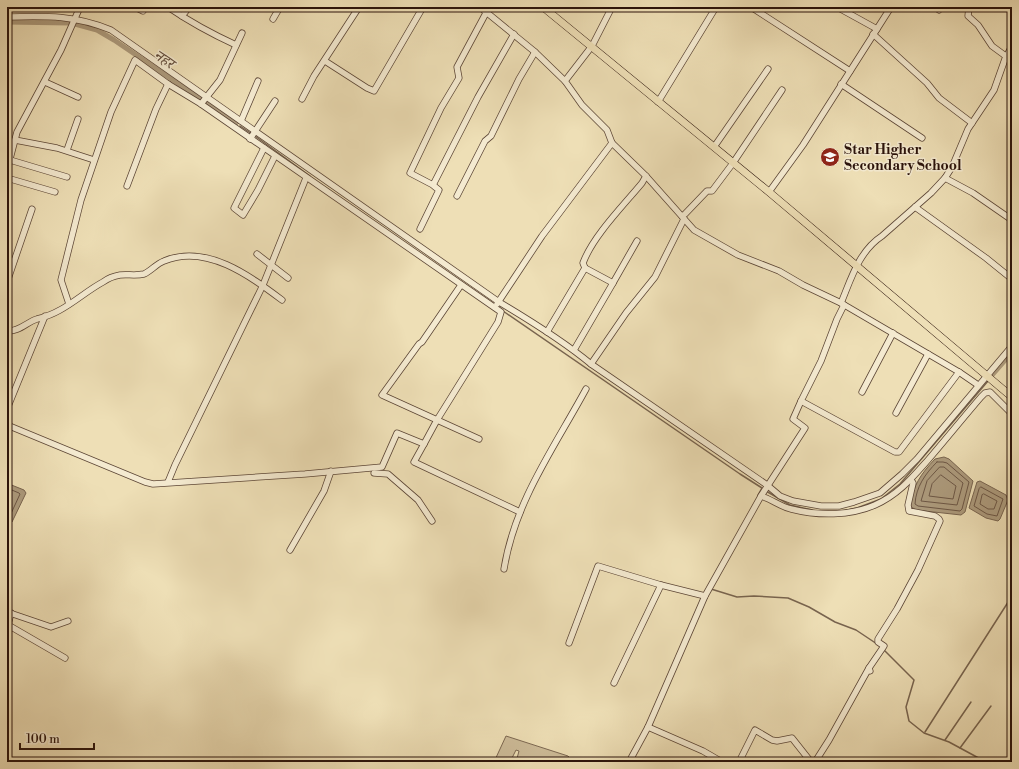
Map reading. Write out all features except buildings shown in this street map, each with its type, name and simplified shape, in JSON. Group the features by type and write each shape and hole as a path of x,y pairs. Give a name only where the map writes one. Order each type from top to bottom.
{"main road":[{"path":"544,7 769,192 1012,397"}],"street":[{"path":"7,169 17,132 45,82 80,7"},
{"path":"135,7 143,11 146,7"},
{"path":"168,7 213,35 236,44"},
{"path":"182,16 189,7"},
{"path":"273,19 280,7"},
{"path":"302,99 359,7"},
{"path":"325,61 374,91 423,7"},
{"path":"480,7 535,52 564,81 582,105 607,130 612,143 646,176 694,230 738,255 778,271 843,304 959,372 978,385"},
{"path":"564,81 592,46 612,7"},
{"path":"658,102 716,7"},
{"path":"752,7 850,71"},
{"path":"838,7 877,29"},
{"path":"769,192 803,145 891,7"},
{"path":"969,7 968,16 978,25 992,46 1007,57"},
{"path":"486,13 457,67 459,78 441,108 410,172 433,185 470,110 514,34"},
{"path":"7,17 49,16 74,18 111,30 497,304 501,312 498,322 437,420 414,462 520,512"},
{"path":"201,104 220,80 242,33"},
{"path":"873,34 923,79 939,98 972,123"},
{"path":"629,762 648,727 705,596 767,485 805,428 793,419 821,360 843,304 856,265 874,241 882,236 931,193 945,178 952,167 972,123 994,90 1012,48"},
{"path":"457,196 485,141 491,136 535,52"},
{"path":"69,304 61,280 81,200 113,108 135,60 168,84 201,104 461,285 547,332 767,485 780,496 793,501 821,506 839,506 880,493 902,474 916,459 1012,346"},
{"path":"714,147 768,69"},
{"path":"241,121 258,81"},
{"path":"45,82 78,97"},
{"path":"127,186 156,109 168,84"},
{"path":"842,84 922,138"},
{"path":"591,364 626,313 655,277 685,214 707,191 712,191 733,163 782,90"},
{"path":"250,139 274,102"},
{"path":"66,150 78,119"},
{"path":"15,140 66,150 94,160"},
{"path":"497,304 542,236 612,143"},
{"path":"264,148 234,208 243,215 258,190 275,156"},
{"path":"10,160 67,178"},
{"path":"613,282 585,268 583,263 586,255 609,222 642,183 646,176"},
{"path":"7,178 56,192"},
{"path":"168,482 263,285 306,178"},
{"path":"945,178 973,193 1012,220"},
{"path":"420,229 439,190 434,186"},
{"path":"915,207 986,258 1012,279"},
{"path":"7,282 32,209"},
{"path":"574,350 637,241"},
{"path":"257,254 288,278"},
{"path":"7,331 18,329 33,320 59,311 103,282 120,275 141,274 148,272 164,261 186,255 204,257 230,266 263,285 282,300"},
{"path":"7,260 14,262"},
{"path":"547,332 585,268"},
{"path":"461,285 422,342 382,395 479,439"},
{"path":"7,409 45,316"},
{"path":"862,392 893,333"},
{"path":"896,413 928,354"},
{"path":"801,401 864,436 895,452 899,452 959,372"},
{"path":"504,569 508,549 520,512 536,476 586,388"},
{"path":"761,496 789,509 824,514 834,514 868,508 896,492 911,480 985,393 990,392 1012,414"},
{"path":"7,425 153,484 304,474 382,467 397,433 424,444"},
{"path":"290,550 324,491 331,471"},
{"path":"374,473 388,474 418,500 432,520"},
{"path":"815,762 884,646 878,642 878,639 897,609 918,570 940,521 935,516 909,511 908,504 913,483 911,480"},
{"path":"569,643 598,566 661,585 705,596"},
{"path":"614,683 661,585"},
{"path":"66,658 8,625 9,612 51,627 68,621"},
{"path":"648,727 703,751 722,762"},
{"path":"739,762 755,730 772,740 777,741 792,738 811,762"}],"shaded area":[{"path":"506,736 568,756 574,762 561,762 556,760 554,762 516,762 519,751 516,750 510,762 494,762"}],"water":[{"path":"944,457 949,459 973,481 965,512 961,515 916,510 910,506 913,492 925,470 935,459"},
{"path":"980,481 1006,495 1008,500 998,521 986,518 969,508 977,482"},
{"path":"7,484 24,490 26,493 12,522 8,524"}],"waterway":[{"name":"नहर","path":"7,22 69,23"},
{"name":"नहर","path":"75,24 97,30 114,40 236,123"},
{"path":"240,126 252,134"},
{"path":"255,136 310,176"},
{"path":"503,311 762,488 758,495"},
{"name":"नहर","path":"992,375 1012,352"},
{"path":"842,511 857,508 881,499 900,484 988,381"},
{"path":"766,491 790,505 812,510"},
{"path":"711,589 737,597 754,596 788,598 809,607 835,622 856,630 877,644"},
{"path":"925,732 1012,596"},
{"path":"884,650 914,680 906,707 909,721 924,733 949,742 986,762"},
{"path":"945,740 971,702"},
{"path":"960,748 991,706"}],"place":[{"name":"Star Higher Secondary School","path":"830,157"}]}
